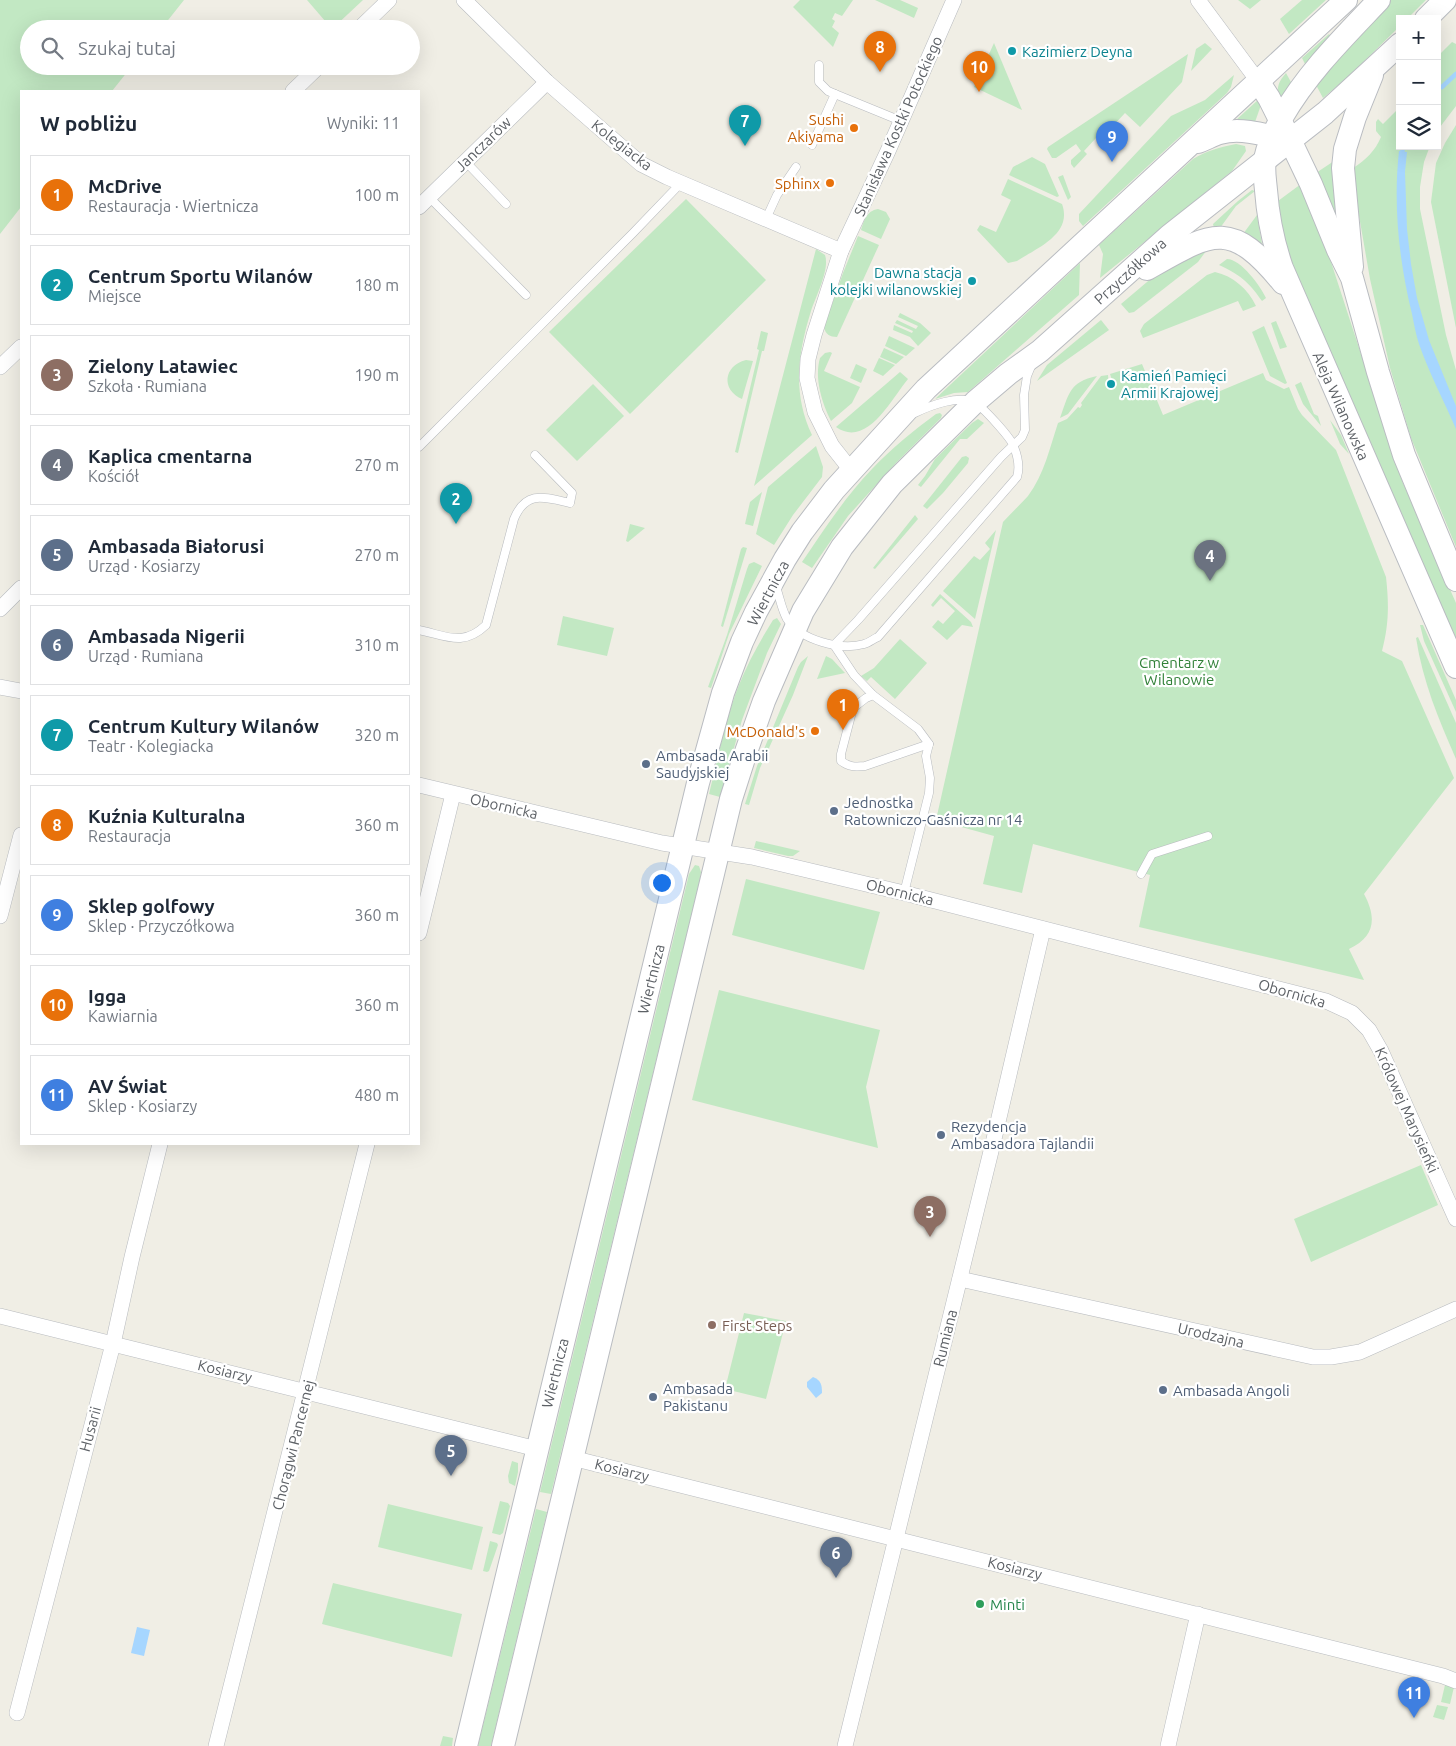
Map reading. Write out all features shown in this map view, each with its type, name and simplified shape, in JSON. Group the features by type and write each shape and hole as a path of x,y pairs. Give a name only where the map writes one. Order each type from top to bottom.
{"main road":[{"path":"851,470 926,389 1346,0"},
{"path":"1281,132 1310,74 1379,0"},
{"path":"1430,15 1445,0"},
{"name":"Przyczółkowa","path":"795,628 824,574 871,508 912,463 975,402 1008,374 1040,351 1169,236 1265,160 1281,132 1374,69 1396,48"},
{"path":"1374,69 1355,117 1345,149 1343,168 1352,278 1378,372 1404,455 1456,580"},
{"path":"1258,81 1281,132 1311,184 1338,250 1352,278"},
{"path":"1188,146 1221,133 1235,131 1281,132"},
{"name":"Aleja Wilanowska","path":"1265,160 1264,174 1270,229 1280,261 1456,667"},
{"path":"1113,287 1181,250 1209,238 1220,237 1244,244 1255,253 1296,300"},
{"name":"Wiertnicza","path":"466,1746 683,846 723,693 746,634 778,571 802,532 851,470"},
{"path":"503,1746 731,799 764,701 795,628"}],"street":[{"path":"368,20 389,0"},
{"name":"Kolegiacka","path":"464,0 547,82 642,164 680,183 841,251"},
{"name":"Stanisława Kostki Potockiego","path":"841,251 954,0"},
{"path":"1198,0 1258,81"},
{"path":"294,90 310,75"},
{"name":"Janczarów","path":"424,202 547,82"},
{"path":"841,251 814,335 808,359 807,378 815,412 832,446 851,470"},
{"path":"0,367 20,347"},
{"path":"0,609 20,589"},
{"path":"0,687 20,691"},
{"name":"Obornicka","path":"420,785 662,843 741,854 904,893 1326,1001 1352,1013 1369,1030"},
{"path":"420,929 453,794"},
{"path":"0,916 20,839"},
{"name":"Rumiana","path":"845,1746 960,1278 1042,929"},
{"name":"Królowej Marysieńki","path":"1369,1030 1382,1051 1456,1219"},
{"name":"Husarii","path":"17,1713 113,1344 160,1145"},
{"name":"Chorągwi Pancernej","path":"216,1746 367,1145"},
{"name":"Urodzajna","path":"960,1278 1313,1357 1331,1358 1360,1352 1456,1309"},
{"name":"Kosiarzy","path":"0,1316 537,1449"},
{"name":"Kosiarzy","path":"572,1458 1198,1614 1443,1676 1456,1681"},
{"path":"1168,1746 1198,1614"}],"lane":[{"path":"819,65 819,82 828,91 901,120"},
{"path":"812,145 835,94"},
{"path":"465,161 506,204"},
{"path":"766,219 776,195 796,167"},
{"path":"420,446 633,233 680,183"},
{"path":"424,202 526,295"},
{"path":"834,645 1001,457 1022,437 1025,430 1024,395 1027,376 1040,351"},
{"path":"778,571 778,590 781,602 787,619 795,628 803,634 834,645 850,646 864,644 878,637 1017,477 1019,469 1014,444 975,402 962,400 924,408 892,426"},
{"path":"420,630 453,638 466,638 477,634 486,625 514,519 519,508 529,499 542,498 570,503 572,493 535,455"},
{"path":"834,645 854,675 873,695 918,729 929,744"},
{"path":"873,695 853,708 840,754 841,761 855,767 865,766 929,744"},
{"path":"904,893 928,793 930,778 926,756 929,744"},
{"path":"1141,874 1152,854 1208,836"}],"green space":[{"path":"0,0 184,0 168,20 20,20 20,75 125,75 113,90 20,90 20,208 0,234"},
{"path":"307,0 363,0 342,20 324,20"},
{"path":"800,0 853,0 842,16 835,13 832,19 835,21 832,27 839,33 833,47 793,7"},
{"path":"875,0 900,0 918,8 914,18"},
{"path":"1238,0 1261,0 1250,9"},
{"path":"1302,0 1326,0 1289,34 1280,19"},
{"path":"1391,0 1426,0 1411,15 1396,15 1396,30 1348,77 1323,98 1315,83"},
{"path":"1329,34 1331,37 1306,66 1302,58"},
{"path":"1452,42 1456,44 1456,106 1441,126 1441,60 1441,53"},
{"path":"994,43 1022,110 974,87"},
{"path":"1205,43 1212,49 1191,71 1196,49"},
{"path":"1188,54 1182,82 1140,127 1125,113 1111,128 1108,125 1084,151 1087,154 1074,168 1071,160 1081,151 1076,144 1056,158 1052,158 1047,149 1048,147"},
{"path":"1286,73 1292,84 1283,96 1279,97 1279,84"},
{"path":"1234,75 1231,87 1227,93 1083,226 1079,221 1079,214 1171,116 1205,100"},
{"path":"1259,99 1261,105 1255,122 1236,120"},
{"path":"1396,111 1396,150 1428,150 1424,162 1420,187 1420,209 1446,335 1456,370 1456,547 1411,438 1390,368 1370,279 1354,187 1353,168 1370,155 1376,147 1381,137 1376,131 1376,122 1378,119 1383,124"},
{"path":"1456,125 1456,328 1431,202 1436,163"},
{"path":"1236,144 1245,146 1246,151 1232,171 1100,278 1103,254 1099,245 1193,159 1224,146"},
{"path":"1032,157 1045,164 1059,196 1057,197 1009,175 1013,167"},
{"path":"1334,161 1338,215 1333,217 1316,173"},
{"path":"1063,175 1071,197 1068,200 1058,177"},
{"path":"1008,179 1062,204 1064,215 1058,232 1051,239 1017,261 1008,263 977,230 980,225 996,232 1011,200 1001,195"},
{"path":"1301,184 1318,222 1403,483 1456,603 1456,648 1286,255 1278,201"},
{"path":"1252,190 1255,191 1236,206 1220,228 1214,228 1213,224"},
{"path":"686,199 766,280 630,414 549,332"},
{"path":"878,209 886,212 890,219 881,239 861,230 868,214"},
{"path":"1257,215 1262,244 1261,245 1243,234"},
{"path":"858,236 879,245 837,337 828,335 824,327"},
{"path":"1209,247 1198,262 1134,312 1129,313 1121,304 1160,271"},
{"path":"816,249 825,255 826,268 806,327 799,373 802,404 812,435 754,486"},
{"path":"1227,259 1244,268 1260,287 1266,298 1262,301 1243,279 1219,265"},
{"path":"1080,263 1079,295 968,392 954,393 935,399"},
{"path":"1215,272 1239,284 1249,294 1256,306 1243,311 1238,301 1143,338 1140,331 1144,324 1207,275"},
{"path":"900,313 920,323 931,333 918,346 910,337 893,330 894,325 912,333 913,331 895,323 897,320 916,329 918,326 898,317"},
{"path":"1101,320 1109,330 1037,381 1047,365"},
{"path":"1276,321 1287,347 1280,349 1271,323"},
{"path":"1264,326 1287,383 1285,384 1270,376 1252,332"},
{"path":"761,331 768,333 738,453 735,452 759,350 757,349"},
{"path":"889,336 915,348 906,356 885,346"},
{"path":"884,348 904,357 896,364 880,357"},
{"path":"825,353 832,353 824,371 860,387 852,403 831,421 818,382 820,358"},
{"path":"879,358 895,365 883,376 873,371"},
{"path":"746,360 753,361 742,399 731,390 728,378 733,367"},
{"path":"856,364 867,369 861,383 850,378"},
{"name":"Cmentarz w Wilanowie","path":"1142,364 1163,415 1263,373 1266,380 1284,389 1289,387 1302,415 1336,450 1386,577 1388,614 1382,651 1402,661 1454,778 1364,894 1371,911 1371,926 1369,933 1364,939 1349,949 1364,980 1139,927 1150,875 1033,844 1022,893 983,884 994,836 936,820 1003,522 1034,488 1046,461 1058,423 1067,419 1078,407 1080,408 1081,403 1101,376 1108,375 1109,387 1114,386 1110,374"},
{"path":"900,372 908,379 878,418 858,431 847,432 836,427"},
{"path":"1097,376 1068,414 1060,418 1071,390 1081,382"},
{"path":"1301,382 1321,426 1303,404 1295,385"},
{"path":"593,384 624,416 577,461 546,430"},
{"path":"940,413 942,415 941,418 896,463 848,516 812,568 802,562 844,502 872,469 911,433"},
{"path":"978,419 984,423 967,439 960,439 921,487 918,485 935,459"},
{"path":"1330,420 1341,435 1349,454 1340,444"},
{"path":"816,446 823,467 822,477 793,515 774,545 756,534 768,487"},
{"path":"966,456 969,458 968,463 943,493 927,509 923,506 962,457"},
{"path":"762,492 753,526 745,524 750,502"},
{"path":"915,515 918,519 875,569 873,568"},
{"path":"630,524 645,528 628,542 626,541"},
{"path":"996,530 975,619 943,591 974,556 980,560 990,549 985,543"},
{"path":"743,547 747,548 723,627 721,626"},
{"path":"754,562 762,566 729,634 711,688 708,687 727,635 747,569 749,564"},
{"path":"940,594 971,622 973,627 962,625 947,640 932,627 938,620 943,624 955,611 941,598 933,607 931,605"},
{"path":"563,616 614,628 607,656 557,645"},
{"path":"777,618 781,624 767,653 742,720 720,797 709,794 726,725 739,685 759,644 773,620"},
{"path":"1420,625 1423,625 1456,700 1456,712 1424,641"},
{"path":"1418,637 1456,723 1456,759 1427,685 1416,638"},
{"path":"900,639 927,663 895,699 871,677 867,681 861,676 874,668"},
{"path":"808,656 793,695 760,768 749,805 745,804 757,766 798,667"},
{"path":"826,656 832,659 845,673 817,679"},
{"path":"756,841 800,851 793,856 788,856 754,848"},
{"path":"695,865 699,866 701,872 700,879 551,1494 540,1492 689,874"},
{"path":"746,879 880,912 864,970 732,935"},
{"path":"719,990 880,1030 866,1087 878,1148 692,1100"},
{"path":"1421,1165 1438,1205 1311,1262 1294,1219"},
{"path":"744,1313 786,1321 766,1399 725,1389"},
{"path":"512,1461 518,1463 515,1486 509,1483 508,1476"},
{"path":"500,1501 508,1503 510,1506 503,1533 500,1535 492,1533"},
{"path":"388,1504 483,1527 472,1570 378,1547"},
{"path":"536,1509 547,1512 491,1746 478,1746"},
{"path":"490,1541 498,1545 487,1572 483,1571"},
{"path":"333,1583 462,1614 452,1657 322,1624"},
{"path":"1445,1685 1454,1687 1450,1704 1441,1702"},
{"path":"1437,1705 1448,1707 1444,1720 1433,1717"},
{"path":"443,1736 453,1738 452,1746 440,1746"}],"water":[{"path":"1399,151 1407,152 1405,172 1407,229 1417,298 1429,340 1456,406 1456,429 1419,344 1407,294 1398,233 1397,171"},
{"path":"813,1377 821,1383 822,1388 822,1393 816,1398 807,1387 807,1382"},
{"path":"137,1627 150,1630 144,1656 131,1653"}],"waterway":[{"path":"1442,87 1456,74"},
{"path":"1402,155 1403,150"}],"place":[{"name":"Kazimierz Deyna","path":"1012,51"},
{"name":"Kuźnia Kulturalna","path":"880,72"},
{"name":"Igga","path":"979,92"},
{"name":"Sushi Akiyama","path":"854,128"},
{"name":"Centrum Kultury Wilanów","path":"745,146"},
{"name":"Sklep golfowy","path":"1112,162"},
{"name":"Sphinx","path":"830,183"},
{"name":"Dawna stacja kolejki wilanowskiej","path":"972,281"},
{"name":"Kamień Pamięci Armii Krajowej","path":"1111,384"},
{"name":"Centrum Sportu Wilanów","path":"456,524"},
{"name":"Kaplica cmentarna","path":"1210,581"},
{"name":"McDrive","path":"843,730"},
{"name":"McDonald's","path":"815,731"},
{"name":"Ambasada Arabii Saudyjskiej","path":"646,764"},
{"name":"Jednostka Ratowniczo-Gaśnicza nr 14","path":"834,811"},
{"name":"Rezydencja Ambasadora Tajlandii","path":"941,1135"},
{"name":"Zielony Latawiec","path":"930,1237"},
{"name":"First Steps","path":"712,1325"},
{"name":"Ambasada Angoli","path":"1163,1390"},
{"name":"Ambasada Pakistanu","path":"653,1397"},
{"name":"Ambasada Białorusi","path":"451,1476"},
{"name":"Ambasada Nigerii","path":"836,1578"},
{"name":"Minti","path":"980,1604"},
{"name":"AV Świat","path":"1414,1718"}]}
